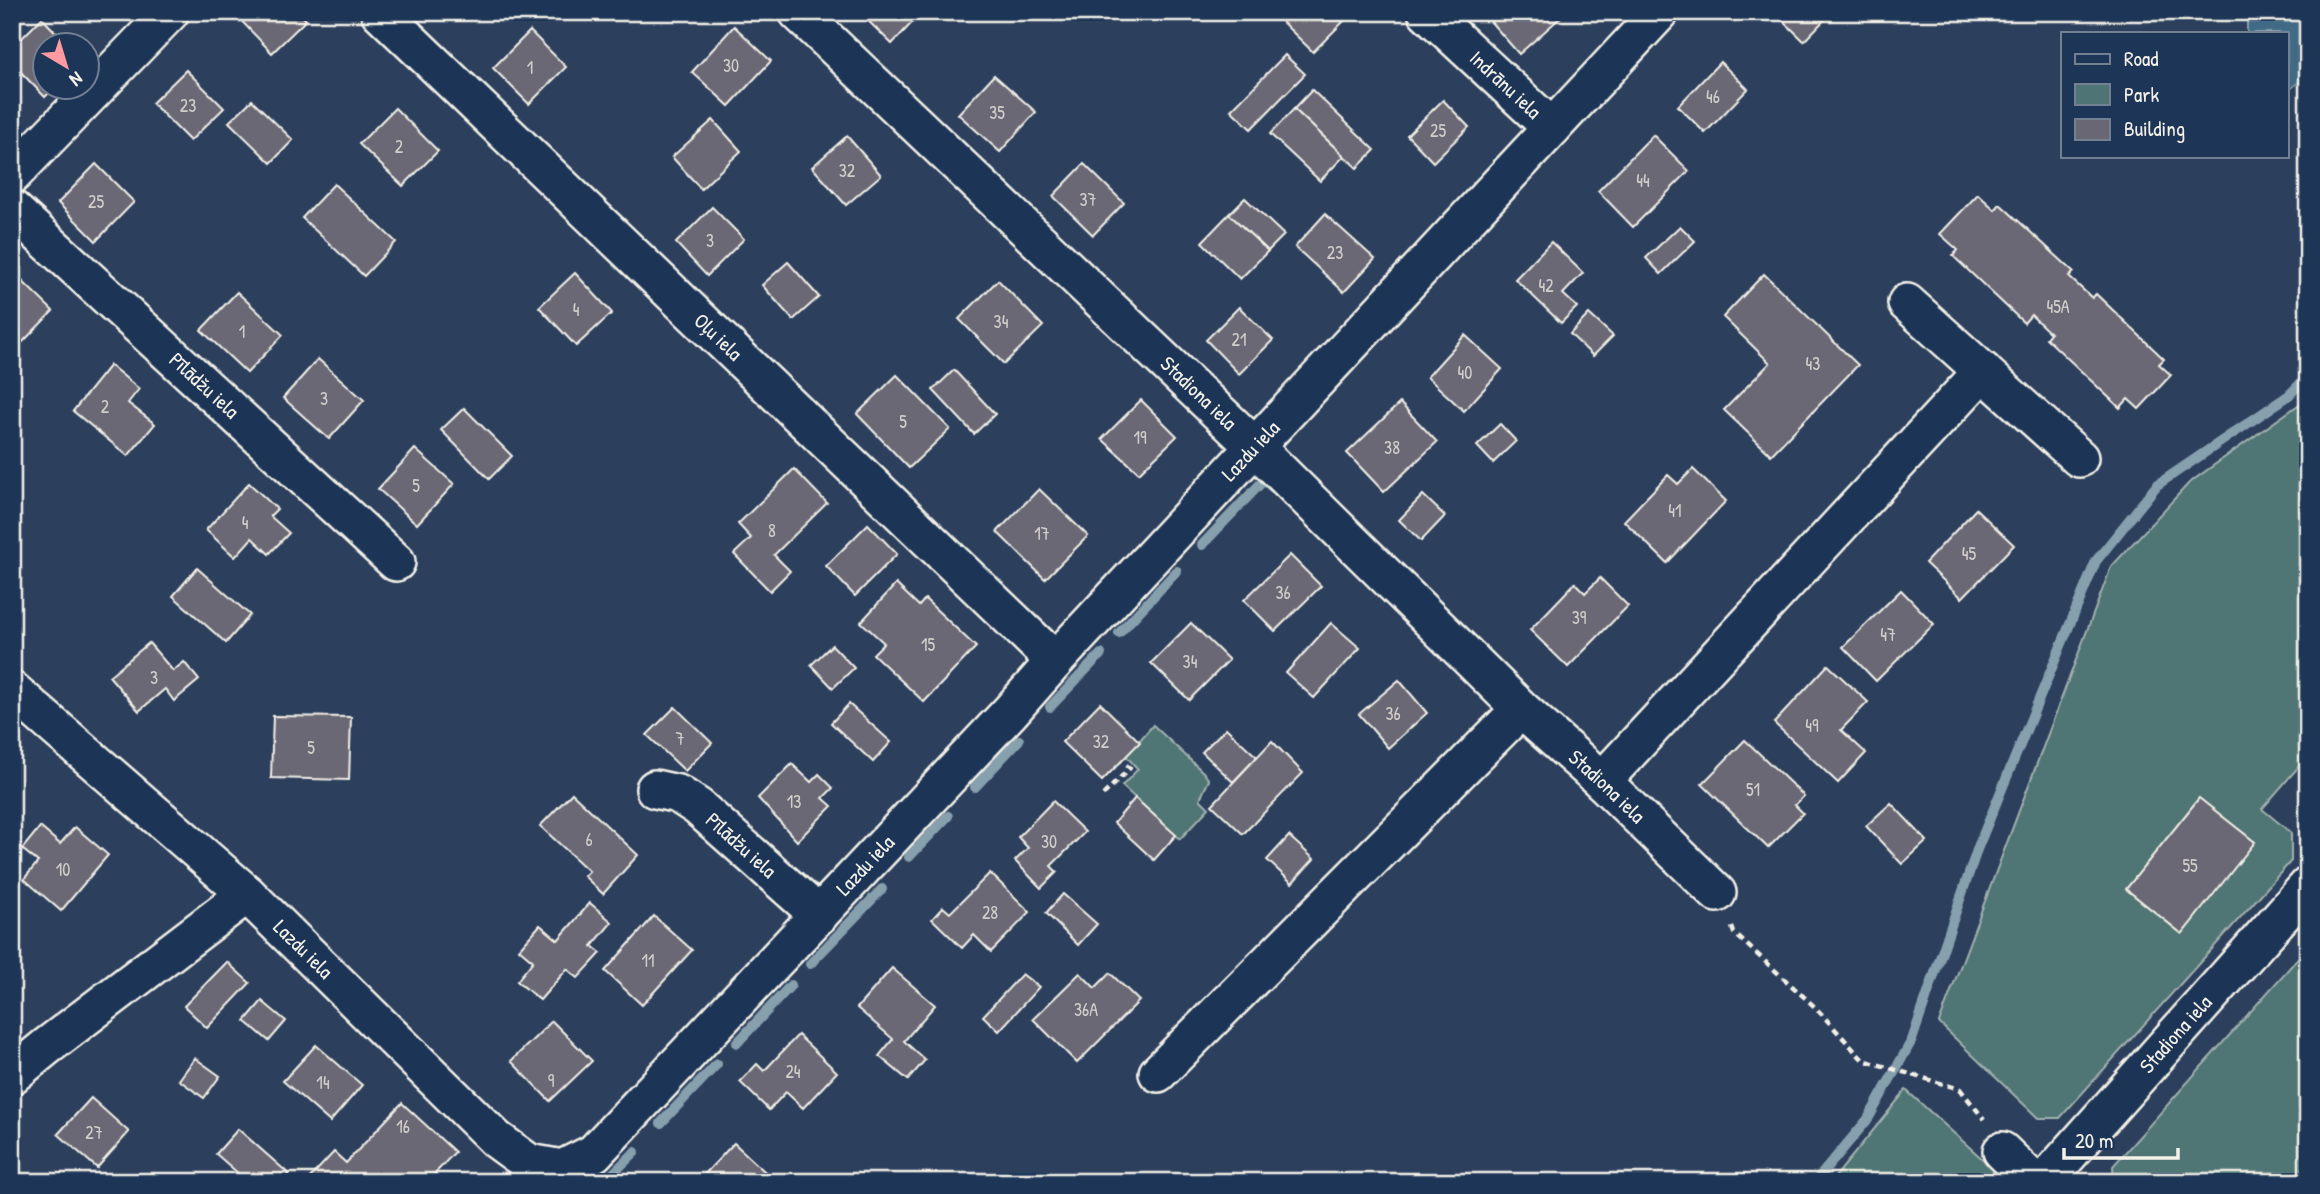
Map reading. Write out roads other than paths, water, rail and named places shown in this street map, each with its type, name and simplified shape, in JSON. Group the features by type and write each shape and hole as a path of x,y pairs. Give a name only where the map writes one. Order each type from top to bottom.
{"street":[{"path":"12,175 170,12"},
{"name":"Oļu iela","path":"380,12 1055,661"},
{"name":"Stadiona iela","path":"798,12 1255,447 1521,709 1601,781 1717,894"},
{"name":"Indrānu iela","path":"1427,12 1552,128"},
{"name":"Lazdu iela","path":"12,690 247,894 496,1139 529,1164 562,1169 594,1153 1002,721 1660,12"},
{"name":"Pīlādžu iela","path":"12,209 396,562"},
{"path":"1907,303 2079,458"},
{"path":"1601,781 1983,371"},
{"path":"1158,1073 1521,709"},
{"name":"Pīlādžu iela","path":"655,789 678,794 698,807 819,915"},
{"name":"Stadiona iela","path":"2044,1182 2308,886"},
{"path":"12,1075 247,894"},
{"path":"2002,1151 2034,1182"}],"water":[{"path":"2247,12 2308,12 2308,75 2288,89 2288,32 2247,32"}],"waterway":[{"path":"1815,1182 1868,1119 1912,1040 1978,847 2096,561 2157,485 2288,396 2308,376"},
{"path":"1202,545 1264,480 1273,488"},
{"path":"1119,633 1177,571"},
{"path":"1050,707 1101,654"},
{"path":"975,787 1019,740"},
{"path":"909,857 948,816"},
{"path":"810,964 882,889"},
{"path":"737,1043 791,985"},
{"path":"661,1123 717,1064"},
{"path":"604,1182 635,1152"}]}
